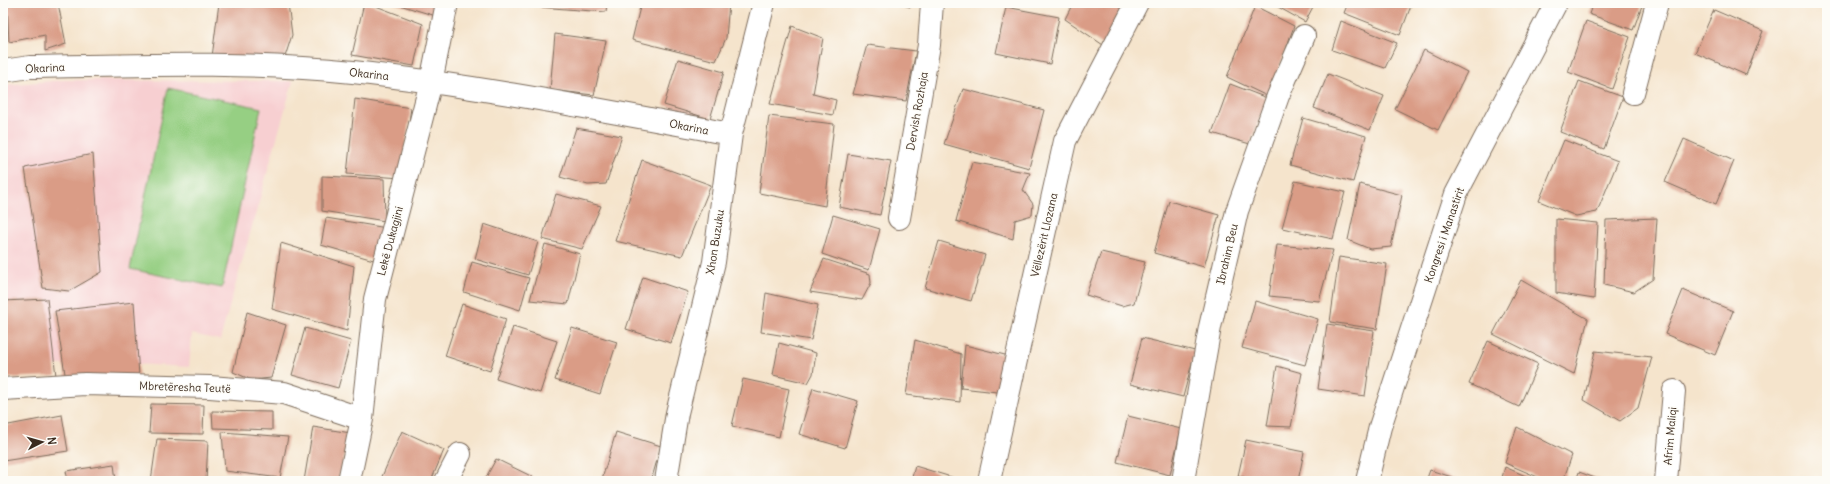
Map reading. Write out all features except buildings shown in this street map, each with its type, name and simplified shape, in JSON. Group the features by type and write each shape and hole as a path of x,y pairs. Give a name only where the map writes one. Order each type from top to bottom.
{"street":[{"name":"Lekë Dukagjini","path":"349,481 362,419 375,299 431,82 447,3"},
{"name":"Xhon Buzuku","path":"666,481 677,413 714,262 731,134 764,3"},
{"name":"Dervish Rozhaja","path":"899,218 929,45 932,3"},
{"name":"Vëllezërit Llozana","path":"989,481 1065,141 1137,3"},
{"name":"Kongresi i Manastirit","path":"1366,481 1380,427 1456,194 1556,3"},
{"path":"1632,93 1657,3"},
{"name":"Ibrahim Beu","path":"1183,481 1210,327 1237,211 1278,96 1304,36"},
{"name":"Okarina","path":"3,71 30,67 217,64 351,72 431,82 551,101 731,134"},
{"name":"Mbretëresha Teutë","path":"3,389 85,384 210,387 284,393 362,419"},
{"name":"Afrim Maliqi","path":"1666,481 1674,391"},
{"path":"446,481 460,454"}],"shaded area":[{"path":"64,80 293,81 220,340 192,334 189,367 135,364 77,364 3,368 3,85"}],"green space":[{"path":"168,88 261,108 222,288 130,269"}]}
